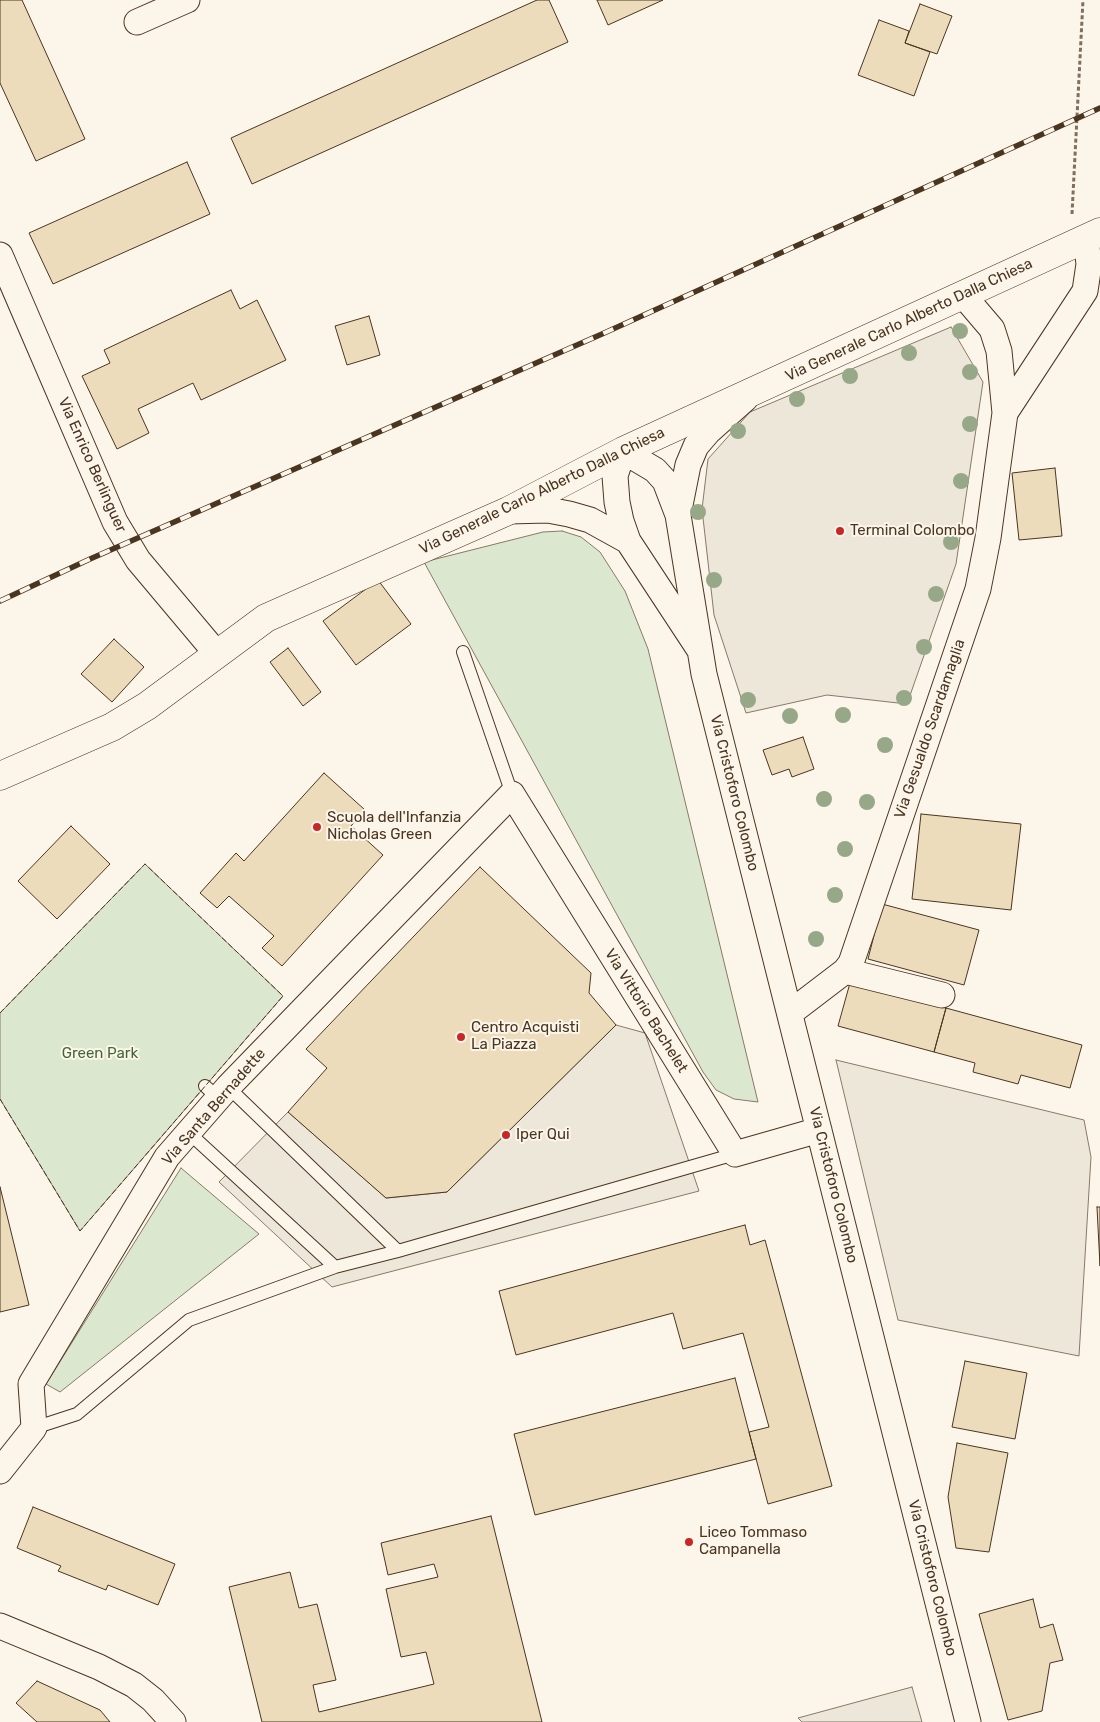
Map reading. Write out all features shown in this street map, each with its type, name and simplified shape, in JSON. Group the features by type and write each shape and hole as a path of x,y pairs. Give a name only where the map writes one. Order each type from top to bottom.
{"street":[{"path":"137,22 187,0"},
{"name":"Via Generale Carlo Alberto Dalla Chiesa","path":"0,776 112,727 147,706 266,618 508,511 623,451 1085,239"},
{"name":"Via Gesualdo Scardamaglia","path":"1005,413 1085,291 1089,264 1085,239"},
{"name":"Via Enrico Berlinguer","path":"0,255 115,522 138,560 217,654"},
{"name":"Via Gesualdo Scardamaglia","path":"790,1013 845,971 851,963 978,589 988,538 1005,413 999,351 992,329 963,295"},
{"name":"Via Cristoforo Colombo","path":"678,515 688,465 696,446 708,432 754,390"},
{"name":"Via Cristoforo Colombo","path":"699,649 628,540 621,522 617,502 616,476 623,451 655,470 665,481 678,515 699,649 968,1722"},
{"name":"Via Cristoforo Colombo","path":"508,511 548,510 570,514 590,520 628,540"},
{"name":"Via Santa Bernadette","path":"34,1428 31,1384 167,1156 188,1132 217,1091 512,794"},
{"name":"Via Vittorio Bachelet","path":"512,794 735,1154"},
{"path":"845,971 942,995"},
{"path":"735,1154 820,1130"},
{"path":"0,1471 34,1428"},
{"path":"0,1626 99,1667 134,1685 153,1700 173,1722"}],"lane":[{"path":"463,652 512,794"},
{"path":"217,1091 398,1251"},
{"path":"188,1132 336,1267"},
{"path":"34,1428 77,1414 189,1320 336,1267 735,1154"}],"path":[{"path":"1083,0 1085,239"}],"green space":[{"path":"562,531 581,537 600,552 625,591 648,649 758,1102 734,1099 716,1090 703,1072 424,562 543,532"},
{"name":"Green Park","path":"145,864 283,996 80,1231 0,1099 0,1013"},
{"path":"181,1168 259,1234 60,1392 46,1384"}],"shaded area":[{"path":"951,327 983,382 956,564 907,704 827,695 746,713 714,615 702,509 708,459 750,412"},
{"path":"616,1025 645,1033 699,1191 332,1287 219,1182 288,1112 386,1198 447,1192"},
{"path":"836,1060 1084,1120 1091,1157 1079,1356 898,1320"},
{"path":"912,1687 922,1722 802,1722 798,1718"}],"building":[{"path":"0,0 22,0 85,139 36,161 0,83"},
{"path":"537,0 549,0 568,42 252,184 231,138"},
{"path":"597,0 663,0 608,25"},
{"path":"920,4 952,16 937,54 905,43"},
{"path":"879,20 909,31 905,43 930,52 914,96 858,75"},
{"path":"187,162 210,214 53,284 29,233"},
{"path":"231,290 240,309 257,300 286,360 201,400 193,383 138,409 149,433 117,449 82,376 110,363 104,350"},
{"path":"369,316 380,355 347,365 335,326"},
{"path":"1055,468 1062,536 1019,540 1012,473"},
{"path":"378,580 411,624 356,665 323,621"},
{"path":"114,639 144,667 112,702 81,674"},
{"path":"288,648 321,692 303,706 270,662"},
{"path":"803,737 814,769 792,777 789,769 772,775 763,750"},
{"path":"324,773 365,810 351,826 383,855 282,966 262,948 274,936 229,896 217,908 200,893 236,853 244,861"},
{"path":"921,814 1021,824 1011,910 912,899"},
{"path":"71,826 110,864 57,919 18,881"},
{"name":"Centro Acquisti La Piazza","path":"480,867 591,973 589,993 616,1025 447,1192 386,1198 288,1112 327,1068 306,1049"},
{"path":"882,904 979,930 964,985 868,959"},
{"path":"850,983 946,1008 934,1052 838,1026"},
{"path":"946,1008 1082,1045 1070,1088 1021,1075 1018,1084 973,1072 975,1063 934,1052"},
{"path":"0,1187 29,1305 0,1312"},
{"path":"1097,1207 1100,1207 1100,1266"},
{"path":"745,1225 750,1245 765,1240 832,1486 768,1504 749,1432 769,1427 743,1333 683,1349 673,1313 516,1355 499,1291"},
{"path":"965,1361 1027,1373 1015,1439 952,1427"},
{"path":"735,1378 756,1459 535,1515 514,1434"},
{"path":"957,1443 1008,1453 989,1552 956,1548 948,1497"},
{"path":"33,1507 175,1564 158,1605 108,1585 106,1590 58,1571 61,1566 17,1548"},
{"path":"491,1516 542,1722 262,1722 229,1587 290,1572 299,1608 317,1604 336,1680 313,1685 319,1712 434,1684 426,1652 401,1657 386,1589 438,1577 434,1564 388,1575 381,1543"},
{"path":"1033,1599 1040,1628 1053,1624 1063,1660 1050,1663 1042,1711 1008,1720 979,1614"},
{"path":"37,1681 100,1710 110,1722 37,1722 16,1703"}],"railway":[{"path":"0,601 90,559 602,334 1100,108"}],"fence":[{"path":"0,1013 145,864 283,996 80,1231 0,1099"}],"place":[{"name":"Terminal Colombo","path":"840,531"},
{"name":"Scuola dell'Infanzia Nicholas Green","path":"317,827"},
{"name":"Centro Acquisti La Piazza","path":"461,1037"},
{"name":"Iper Qui","path":"506,1135"},
{"name":"Liceo Tommaso Campanella","path":"689,1542"}]}
